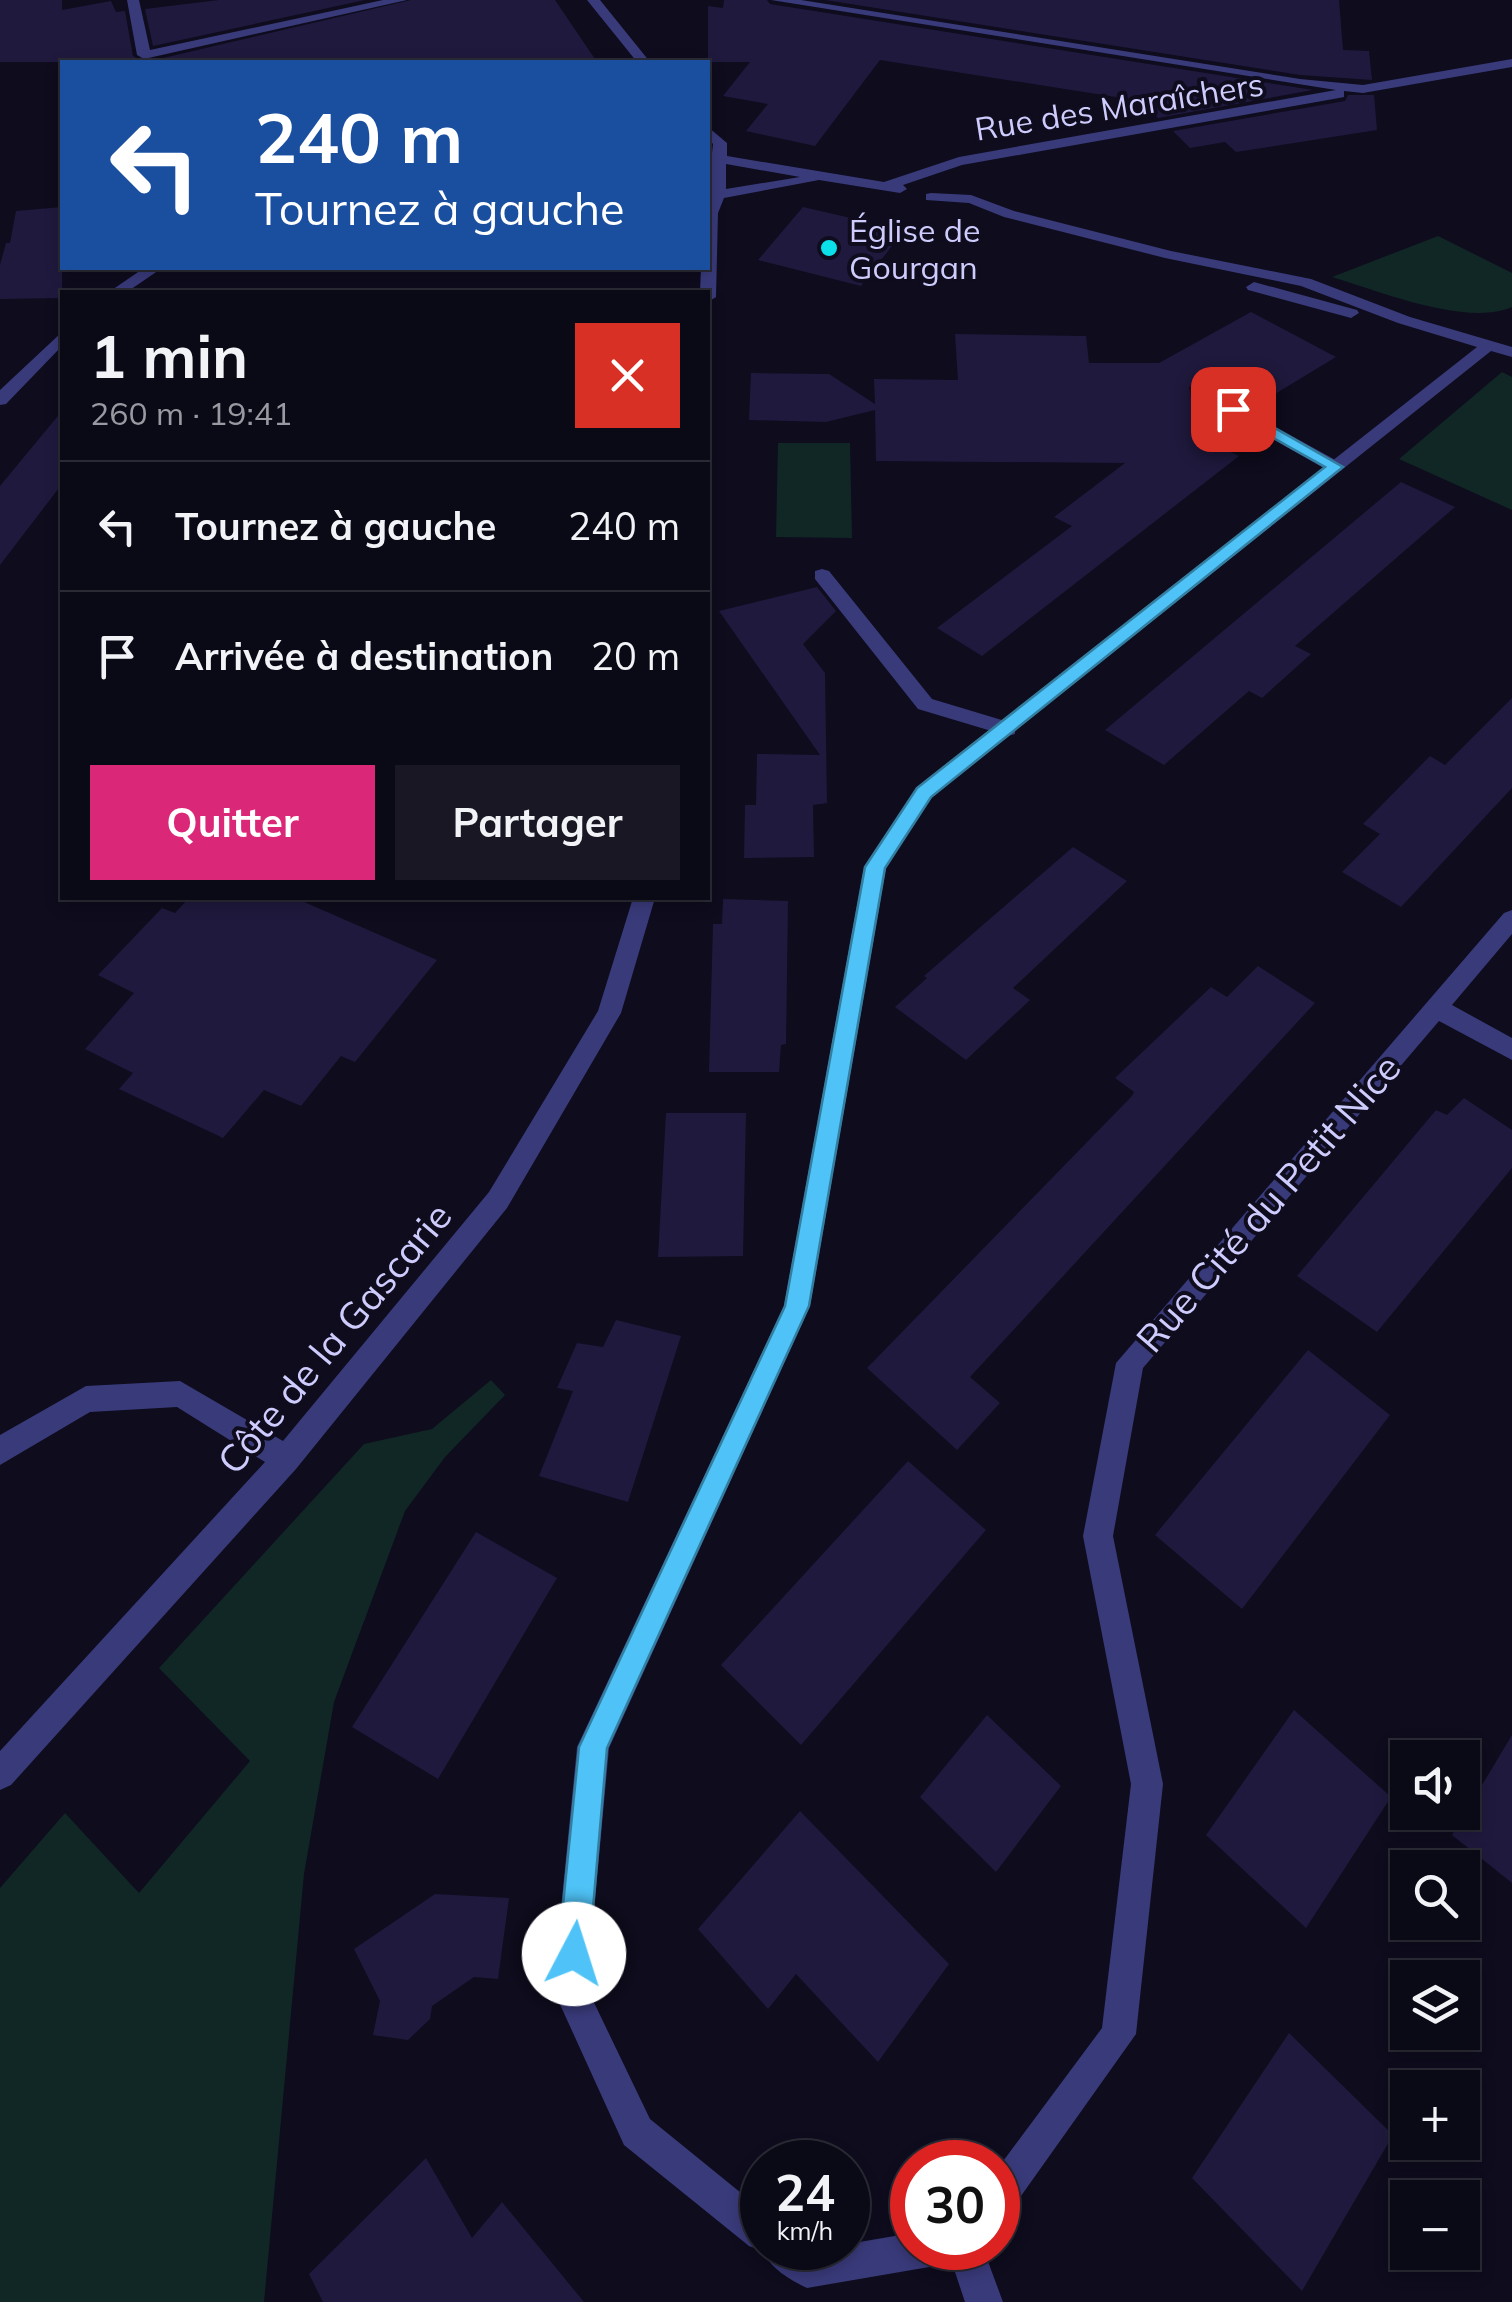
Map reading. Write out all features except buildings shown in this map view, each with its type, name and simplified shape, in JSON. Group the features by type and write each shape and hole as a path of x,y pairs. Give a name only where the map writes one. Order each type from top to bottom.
{"street":[{"path":"133,0 144,59 401,0"},
{"path":"593,0 642,60"},
{"path":"777,0 1300,83 1363,89 1512,63"},
{"name":"Rue des Maraîchers","path":"887,186 959,161 1285,106 1363,89"},
{"path":"710,133 720,143 712,160 710,241"},
{"path":"712,160 887,186 964,210 1009,214 1170,255 1264,291 1346,312 1404,320 1500,348"},
{"path":"740,191 752,163"},
{"path":"713,192 832,176"},
{"path":"120,290 151,270"},
{"path":"0,400 60,338"},
{"path":"740,2215 637,2132 570,1989 593,1747 797,1306 875,867 924,792 1335,467 1500,348"},
{"path":"1199,390 1335,467"},
{"path":"822,576 926,704 1008,729"},
{"name":"Côte de la Gascarie","path":"0,1774 286,1459 498,1200 609,1013 643,900"},
{"name":"Rue Cité du Petit Nice","path":"1020,2167 1119,2034 1147,1784 1098,1536 1130,1363 1512,919"},
{"path":"1436,1008 1512,1050"},
{"path":"0,1451 86,1399 180,1394 286,1459"},
{"path":"973,2270 984,2302"}],"green space":[{"path":"1438,236 1512,273 1512,307 1493,312 1447,310 1332,277"},
{"path":"1502,372 1512,377 1512,510 1399,459"},
{"path":"778,443 850,443 852,538 776,537"},
{"path":"491,1380 505,1395 445,1457 405,1511 334,1702 304,1874 264,2302 0,2302 0,1888 65,1813 139,1893 250,1761 159,1668 364,1444 432,1429"}],"place":[{"name":"Église de Gourgan","path":"829,248"}],"route":[{"path":"574,1954 593,1747 797,1306 875,867 924,792 1335,467 1233,409"}]}
